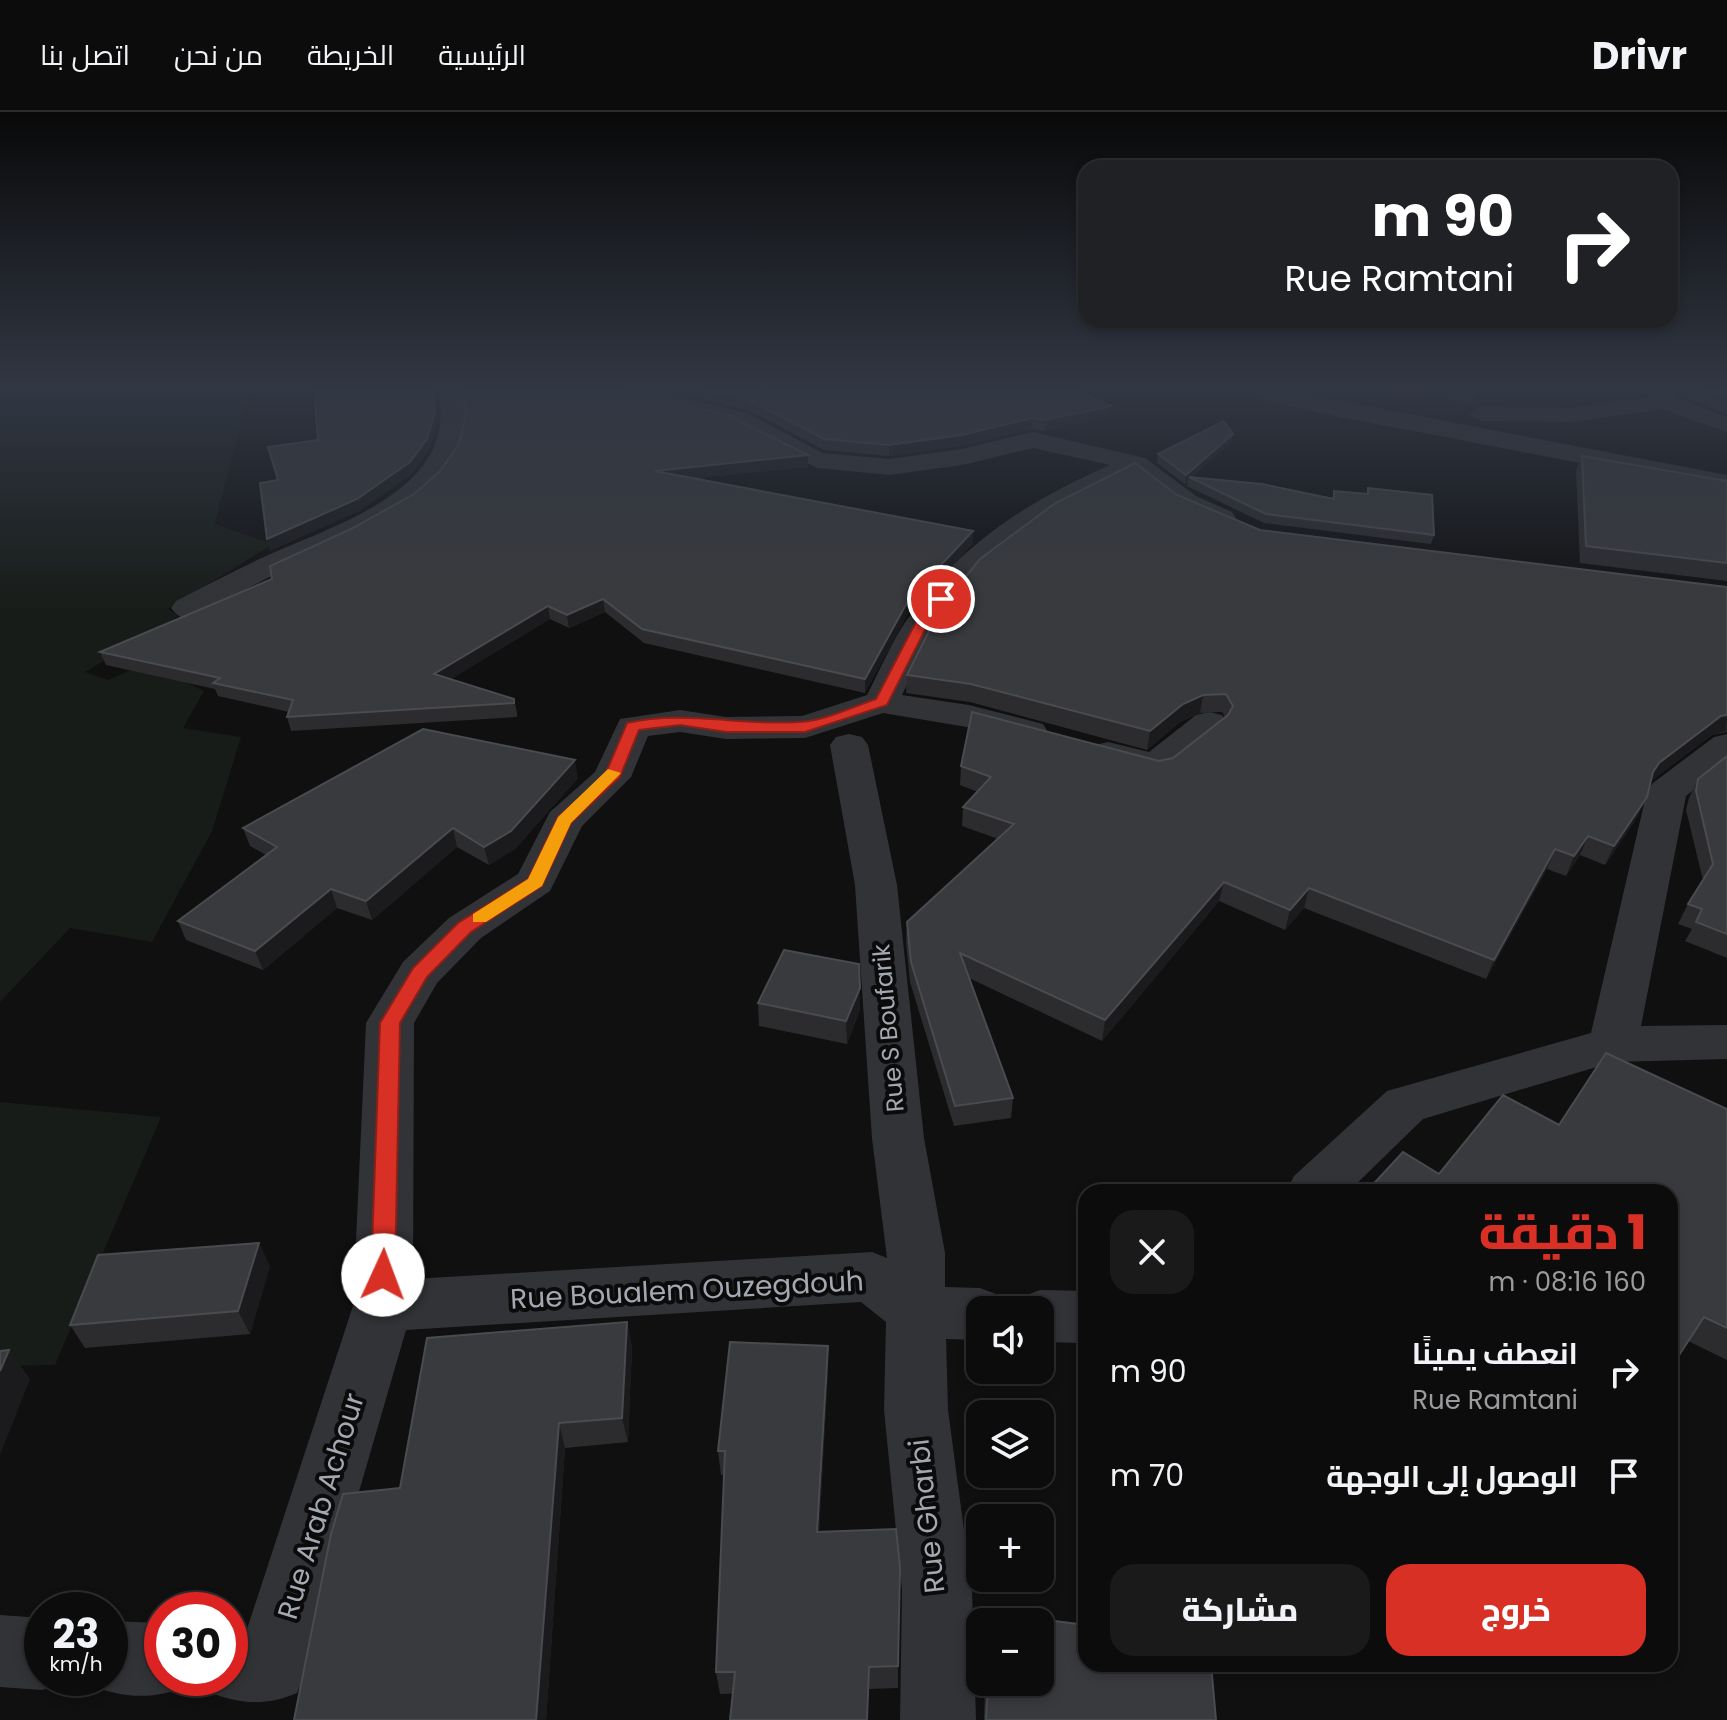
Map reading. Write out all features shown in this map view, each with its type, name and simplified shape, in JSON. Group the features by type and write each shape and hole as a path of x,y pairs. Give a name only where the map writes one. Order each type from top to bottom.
{"street":[{"path":"199,613 187,608 366,523 413,493 438,465"},
{"path":"881,702 924,618 975,560 1029,516 1064,495 1134,465"},
{"path":"1137,465 1186,502 1243,528"},
{"path":"1631,465 1727,483"},
{"path":"383,1306 390,1023 419,973 465,928 535,882 564,821 612,777 633,727 680,721 726,728 805,727 881,702 969,716 1155,766 1209,723"},
{"name":"Rue S Boufarik","path":"849,745 876,885 898,1138 922,1289"},
{"path":"1613,1044 1667,791 1727,745"},
{"path":"1321,1184 1405,1105 1613,1044 1727,1042"},
{"name":"Rue Boualem Ouzegdouh","path":"383,1306 922,1289"},
{"name":"Rue Gharbi","path":"922,1289 916,1410 937,1590 938,1720"},
{"name":"Rue Arab Achour","path":"248,1665 271,1667 383,1306"},
{"path":"1054,1316 1078,1317"},
{"path":"0,1651 24,1653"}],"shaded area":[{"path":"0,465 230,465 215,524 273,544 168,609 179,616 85,672 108,680 146,663 204,691 183,728 241,737 212,831 152,942 70,928 0,1002"},
{"path":"0,1102 161,1117 55,1365 0,1366"}],"building":[{"path":"273,465 406,465 357,499 267,539 260,483 278,480"},
{"path":"444,465 712,465 655,471 973,531 909,599 865,679 642,629 603,599 567,615 548,606 434,674 514,699 514,703 287,717 293,700 213,683 220,678 100,652 272,579 270,566 351,529 414,494"},
{"path":"1131,465 1138,465 1177,495 1260,530 1727,587 1727,715 1721,716 1659,763 1653,772 1647,797 1614,846 1588,836 1574,856 1555,849 1494,960 1309,888 1290,910 1224,882 1105,1020 960,953 1013,1098 955,1106 911,962 907,922 1014,824 963,807 991,777 961,766 972,712 1159,761 1173,758 1228,715 1233,706 1226,694 1203,695 1183,704 1150,731 971,684 907,675 941,607 980,559 1054,504"},
{"path":"1173,465 1197,465 1186,475"},
{"path":"1582,465 1634,465 1727,481 1727,563 1586,546"},
{"path":"1189,477 1262,484 1334,499 1334,491 1368,494 1368,488 1432,495 1434,535 1266,514"},
{"path":"423,729 575,760 511,831 484,847 453,828 366,901 331,889 255,951 178,921 277,847 243,828"},
{"path":"1727,756 1727,934 1696,922 1702,909 1688,904 1713,864 1696,791 1698,779"},
{"path":"784,950 859,964 860,988 846,1021 758,1003"},
{"path":"1606,1053 1727,1109 1727,1328 1704,1317 1678,1357 1678,1184 1373,1184 1403,1152 1439,1174 1503,1095 1559,1125"},
{"path":"259,1243 238,1311 70,1325 98,1255"},
{"path":"627,1322 622,1418 559,1423 536,1720 294,1720 331,1534 343,1494 400,1488 427,1338"},
{"path":"730,1342 828,1346 817,1532 896,1529 900,1567 898,1666 869,1667 867,1720 730,1720 735,1672 716,1672 725,1451 718,1451"},
{"path":"9,1350 0,1371 0,1351"},
{"path":"1054,1621 1078,1624 1078,1672 1212,1672 1216,1720 986,1720 987,1696 1054,1696"}],"slow traffic":[{"path":"479,918 535,882 564,821 614,773"}],"route":[{"path":"383,1275 390,1023 419,973 465,928 535,882 564,821 612,777 633,727 680,721 726,728 805,727 881,702 924,618 941,599"}]}
